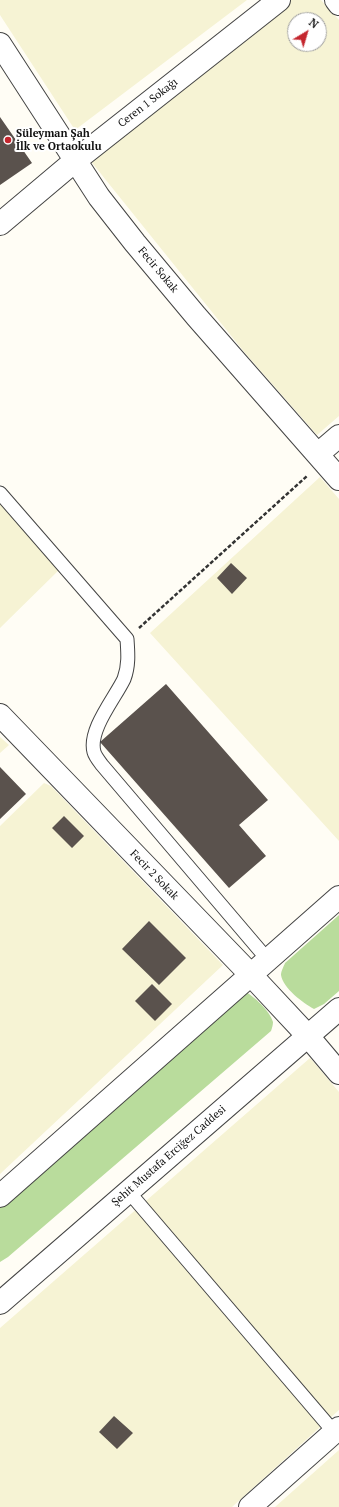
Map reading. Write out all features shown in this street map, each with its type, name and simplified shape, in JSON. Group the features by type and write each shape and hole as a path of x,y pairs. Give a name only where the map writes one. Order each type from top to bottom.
{"street":[{"name":"Ceren 1 Sokağı","path":"0,224 76,160 279,0"},
{"path":"336,0 339,4"},
{"name":"Fecir Sokak","path":"0,44 99,197 196,316 339,479"},
{"path":"321,457 339,436"},
{"name":"Fecir 2 Sokak","path":"0,715 308,1035 339,1073"},
{"path":"0,1196 339,897"},
{"name":"Şehit Mustafa Erciğez Caddesi","path":"2,1299 339,1009"},
{"path":"250,1507 336,1430"}],"lane":[{"path":"0,493 127,639 128,666 124,679 98,726 93,740 94,752 102,765 268,960"},
{"path":"128,1191 336,1430"}],"path":[{"path":"127,639 321,457"}],"shaded area":[{"path":"0,0 247,0 75,130 0,15"},
{"path":"291,0 321,0 339,20 339,416 317,435 245,353 89,159"},
{"path":"320,477 339,499 339,841 150,633"},
{"path":"0,504 59,570 0,628"},
{"path":"0,737 9,745 0,753"},
{"path":"44,783 51,786 223,965 0,1174 0,826"},
{"path":"310,1058 339,1092 339,1410 232,1507 0,1507 0,1328"},
{"path":"339,1450 339,1507 275,1507"}],"green space":[{"path":"339,915 339,991 324,1004 314,1009 304,1003 289,990 285,985 281,972 285,963"},
{"path":"244,991 257,1000 269,1013 273,1022 271,1031 8,1257 0,1262 0,1198"}],"building":[{"name":"Süleyman Şah İlk ve Ortaokulu","path":"0,117 32,163 0,185"},
{"path":"231,563 247,578 232,594 217,578"},
{"path":"166,684 268,800 239,825 266,856 229,888 100,742"},
{"path":"0,767 26,794 0,819"},
{"path":"64,816 84,836 72,848 52,828"},
{"path":"149,921 186,958 159,985 122,949"},
{"path":"152,984 172,1004 155,1021 135,1001"},
{"path":"114,1416 133,1433 117,1449 99,1432"}],"place":[{"name":"Süleyman Şah İlk ve Ortaokulu","path":"8,140"}]}
